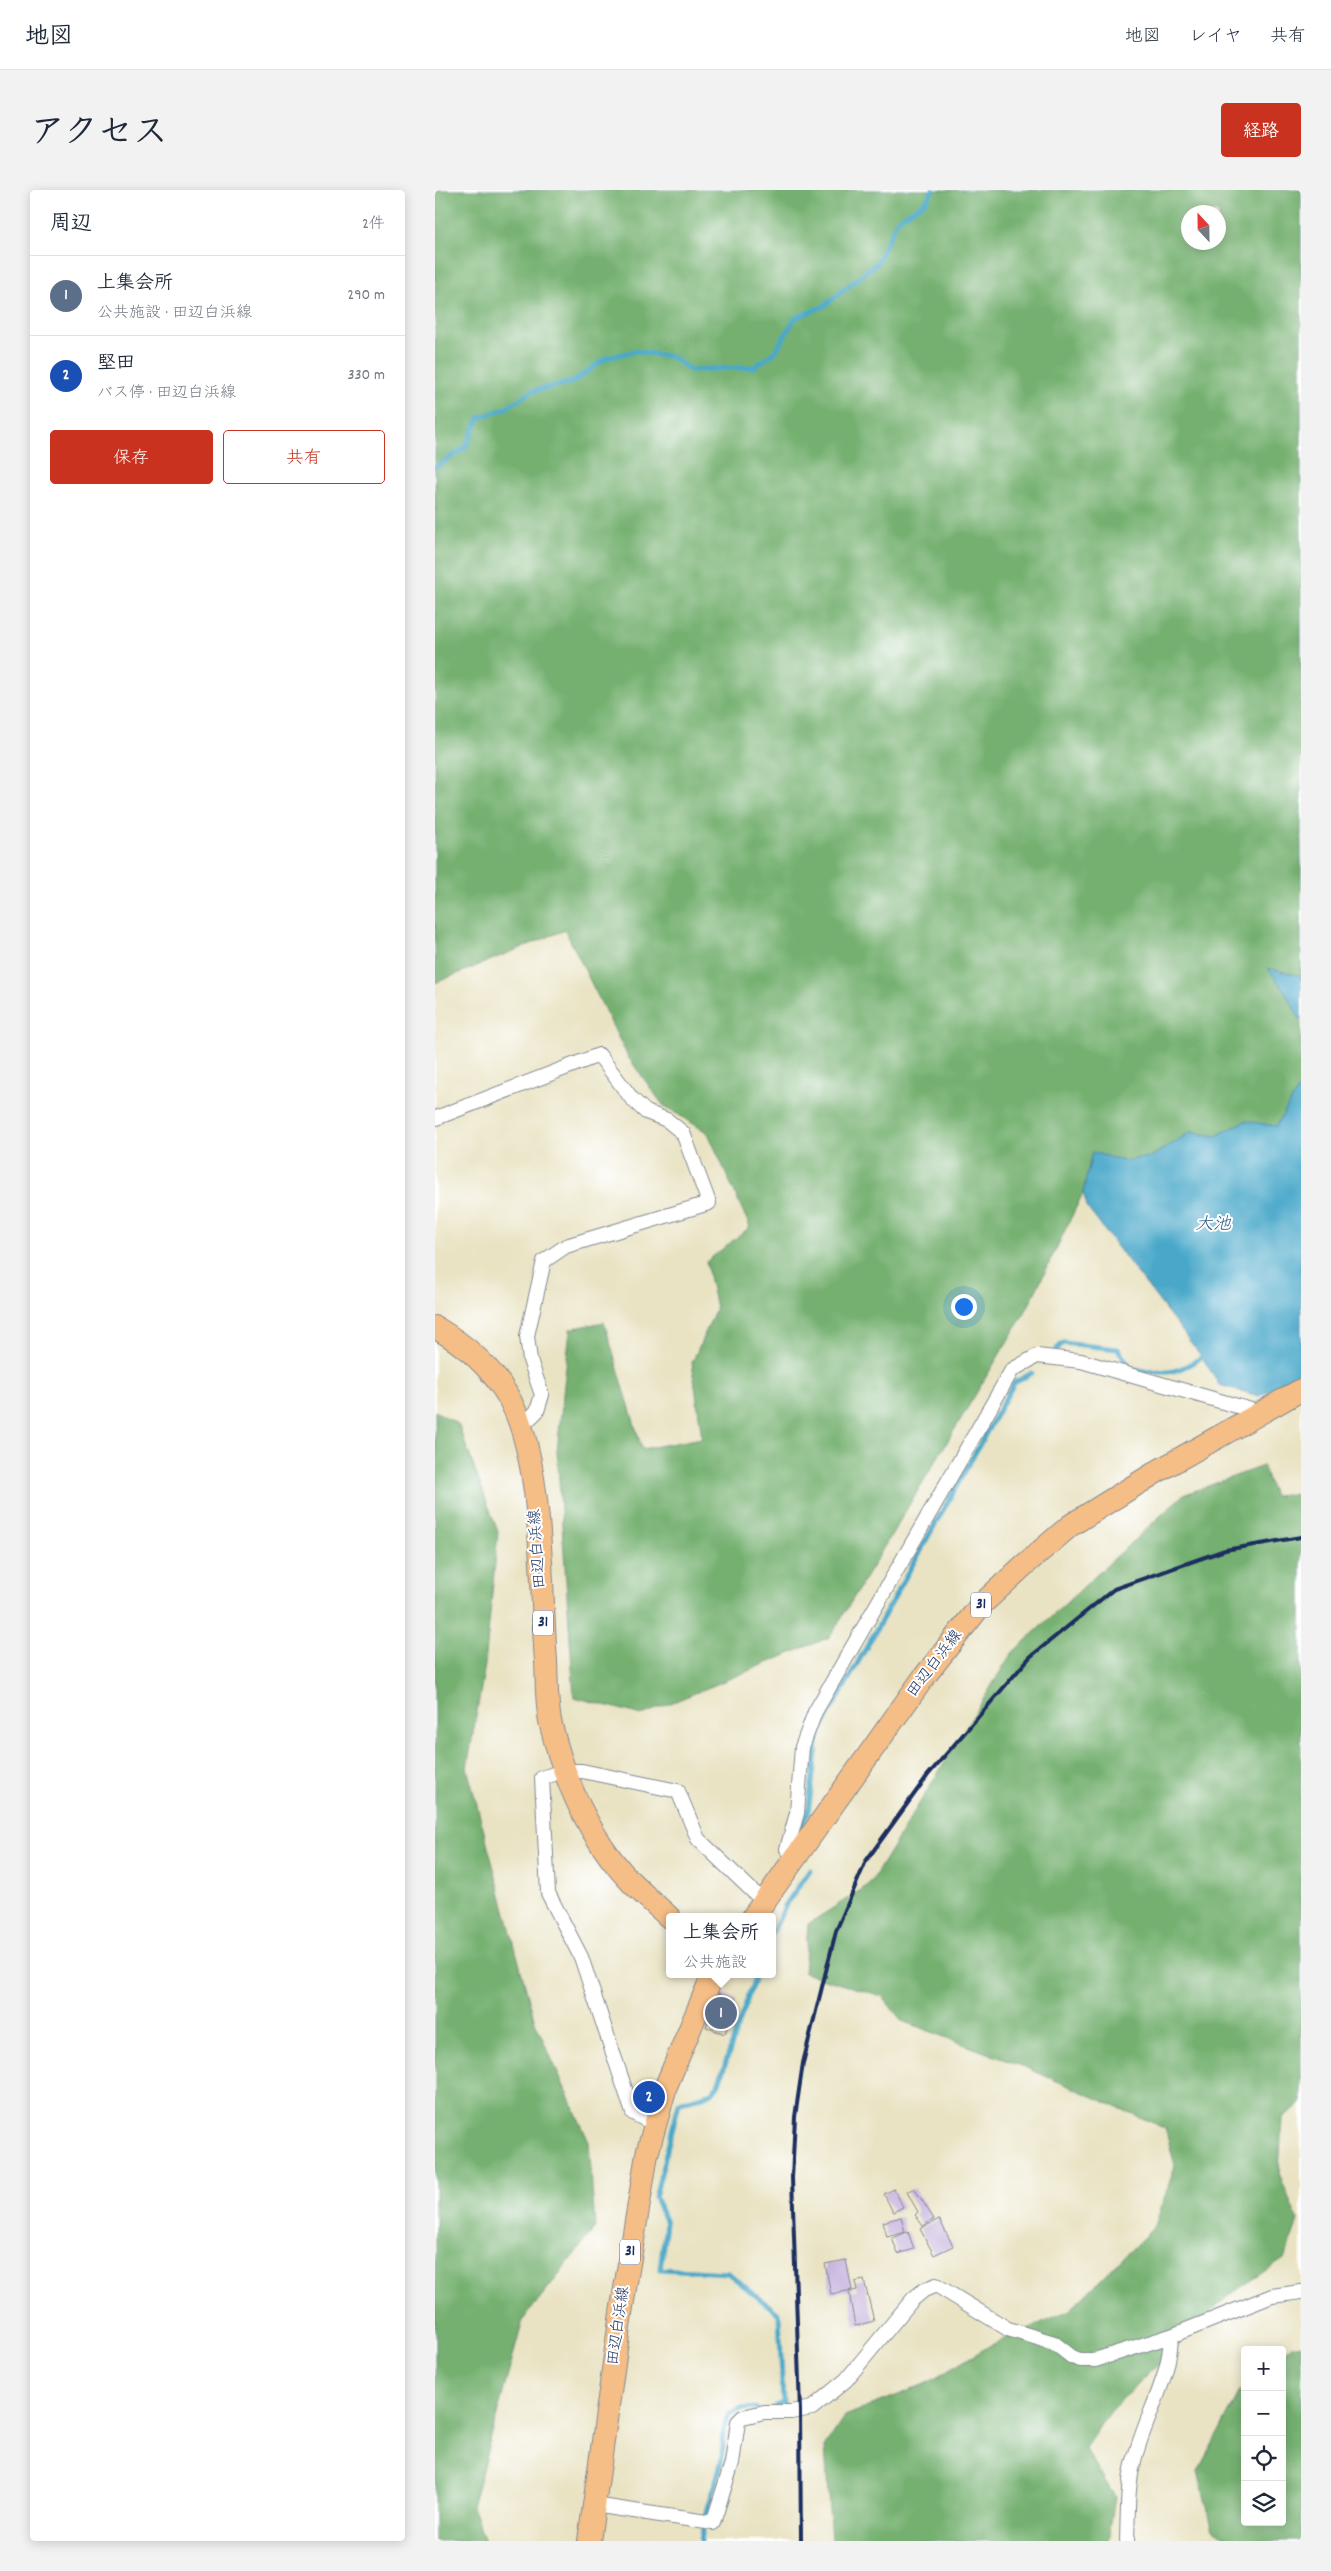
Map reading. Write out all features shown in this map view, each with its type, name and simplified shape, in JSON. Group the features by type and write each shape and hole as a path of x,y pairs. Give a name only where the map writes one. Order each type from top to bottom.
{"main road":[{"name":"田辺白浜線","path":"435,1327 452,1337 481,1360 507,1394 521,1427 534,1488 550,1723 563,1771 589,1826 630,1881 666,1914"},
{"name":"田辺白浜線","path":"758,1910 924,1676 988,1599 1071,1525 1158,1471 1301,1390"},
{"name":"田辺白浜線","path":"589,2541 636,2213 654,2124 666,2086 711,1978"}],"street":[{"path":"436,1118 599,1055 631,1099 646,1112 667,1120 683,1133 709,1203 566,1246 544,1261 527,1336 530,1360 542,1395 537,1411 521,1427"},
{"path":"795,1860 787,1848 797,1813 802,1747 815,1712 1012,1370 1037,1356 1081,1360 1251,1410 1259,1414"},
{"path":"654,2124 633,2113 581,1958 548,1893 541,1778 563,1771 582,1771 678,1791 697,1840 758,1910"},
{"path":"594,2505 713,2523 732,2463 738,2422 743,2417 764,2412 791,2412 812,2408 846,2380 913,2299 936,2285 1008,2329 1054,2343 1072,2357 1080,2360 1095,2360 1171,2336 1272,2296 1301,2292"},
{"path":"1127,2541 1133,2463 1165,2372 1170,2354 1171,2336"}],"green space":[{"path":"435,190 1301,190 1301,976 1269,969 1286,993 1301,1021 1301,1085 1276,1126 1245,1121 1216,1136 1191,1132 1151,1157 1123,1161 1092,1153 1083,1193 1028,1307 830,1637 642,1715 574,1697 557,1451 570,1329 604,1322 642,1449 702,1438 692,1363 716,1308 706,1262 750,1227 708,1133 663,1105 628,1057 565,930 435,983"},
{"path":"435,1411 458,1424 498,1532 485,1665 467,1768 535,2022 589,2142 595,2228 523,2320 472,2506 485,2541 435,2541"},
{"path":"1263,1466 1274,1496 1301,1494 1301,2104 1282,2118 1279,2173 1298,2221 1284,2259 1228,2296 1110,2411 1085,2448 1115,2497 1108,2541 831,2541 825,2446 845,2416 926,2384 989,2346 1070,2310 1155,2226 1175,2166 1165,2128 1027,2068 902,2021 882,1996 804,1973 808,1924 870,1884 1011,1654 1183,1495"},
{"path":"1301,2344 1301,2541 1231,2541 1213,2530 1198,2472 1241,2390 1241,2526 1286,2526 1286,2351 1292,2346"}],"water":[{"path":"1268,968 1301,976 1301,1021 1286,993"},
{"name":"大池","path":"1301,1085 1301,1375 1259,1396 1219,1385 1202,1357 1088,1209 1083,1193 1092,1152 1123,1161 1151,1157 1191,1132 1216,1136 1245,1121 1276,1126"}],"building":[{"path":"718,1993 736,1999 725,2034 706,2027"},
{"path":"914,2188 934,2219 923,2226 915,2215 918,2212 907,2192"},
{"path":"894,2189 903,2207 893,2212 884,2194"},
{"path":"901,2217 905,2232 887,2237 883,2222"},
{"path":"939,2219 953,2246 934,2255 920,2229"},
{"path":"908,2232 914,2249 898,2254 892,2238"},
{"path":"846,2260 852,2290 831,2294 825,2264"},
{"path":"864,2280 874,2321 855,2326 849,2292 857,2290 855,2282"}],"waterway":[{"path":"435,467 465,448 479,418 506,408 532,391 573,382 606,358 636,351 672,357 690,370 754,367 775,352 795,318 824,306 877,263 897,220 925,202 933,190"},
{"path":"1057,1349 1063,1343 1118,1349 1131,1369 1161,1372 1175,1371 1202,1357"},
{"path":"799,1831 808,1813 818,1738 828,1716 1014,1383 1032,1373"},
{"path":"776,1925 785,1906 810,1870"},
{"path":"755,1978 718,2085 712,2093 679,2103 655,2197 666,2223 660,2269 728,2273 779,2314 783,2403 775,2406"},
{"path":"701,2541 721,2463 724,2432 729,2414 742,2409 756,2408"}],"railway":[{"path":"801,2541 800,2411 792,2178 795,2117 803,2063 836,1931 866,1861 928,1775 1030,1657 1114,1589 1225,1550 1301,1537"}],"place":[{"name":"上集会所","path":"721,2013"},
{"name":"堅田","path":"649,2097"}]}
